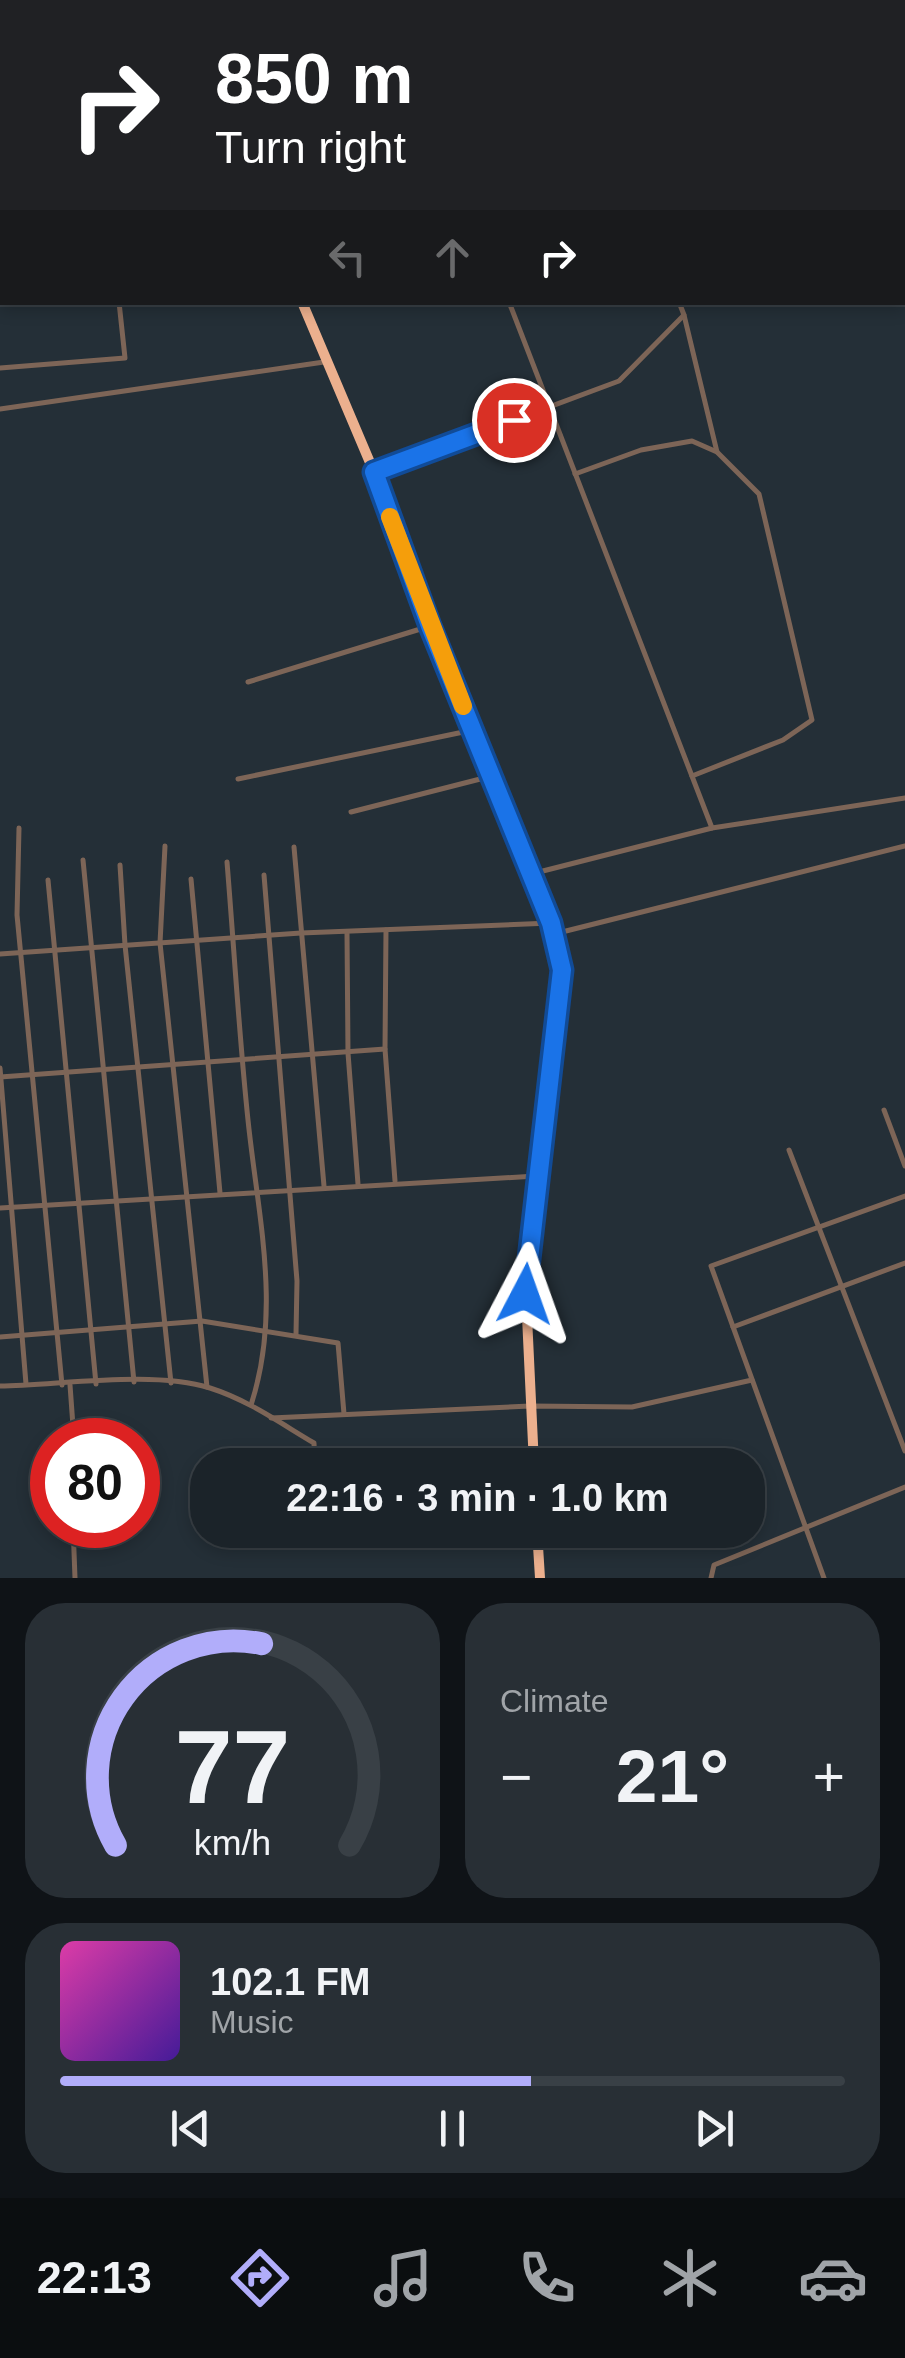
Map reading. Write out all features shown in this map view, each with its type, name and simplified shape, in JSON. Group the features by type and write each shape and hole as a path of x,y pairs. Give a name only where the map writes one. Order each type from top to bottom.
{"highway":[{"path":"303,305 374,472 430,626 532,874 562,970 560,1019 525,1274 533,1448"},
{"path":"538,1548 540,1578"}],"street":[{"path":"0,368 125,358 119,305"},
{"path":"510,305 712,828"},
{"path":"680,305 717,452"},
{"path":"374,472 619,381 684,316"},
{"path":"0,409 327,362"},
{"path":"575,474 674,441 692,441 717,452 759,494 812,720 784,740 692,776"},
{"path":"248,682 430,626"},
{"path":"238,780 473,730"},
{"path":"352,812 492,776"},
{"path":"532,874 712,828 905,798"},
{"path":"19,828 20,953 57,1332 71,1418"},
{"path":"164,846 160,943 207,1387"},
{"path":"0,954 301,933 552,929 905,846"},
{"path":"294,847 324,1186"},
{"path":"84,860 134,1382"},
{"path":"227,862 242,1062 268,1282 269,1329 264,1365 251,1405"},
{"path":"120,865 171,1384"},
{"path":"264,875 290,1189 296,1334"},
{"path":"191,879 220,1194"},
{"path":"48,880 96,1384"},
{"path":"386,930 385,1049 395,1182"},
{"path":"347,931 348,1053 358,1184"},
{"path":"0,1076 172,1068 385,1049"},
{"path":"0,1068 26,1386"},
{"path":"884,1110 905,1166"},
{"path":"788,1150 905,1450"},
{"path":"0,1208 536,1176"},
{"path":"824,1578 712,1266 905,1196"},
{"path":"733,1327 905,1263"},
{"path":"0,1337 202,1322 338,1342 344,1415"},
{"path":"271,1418 530,1406 632,1407 752,1380"},
{"path":"0,1386 134,1382 207,1387 251,1405 314,1443 314,1448"},
{"path":"711,1578 714,1565 804,1524 905,1487"},
{"path":"74,1548 75,1578"}],"slow traffic":[{"path":"390,517 463,706"}],"route":[{"path":"514,420 374,472 430,626 516,829 551,923 562,970 560,1019 536,1176 525,1294"}]}
